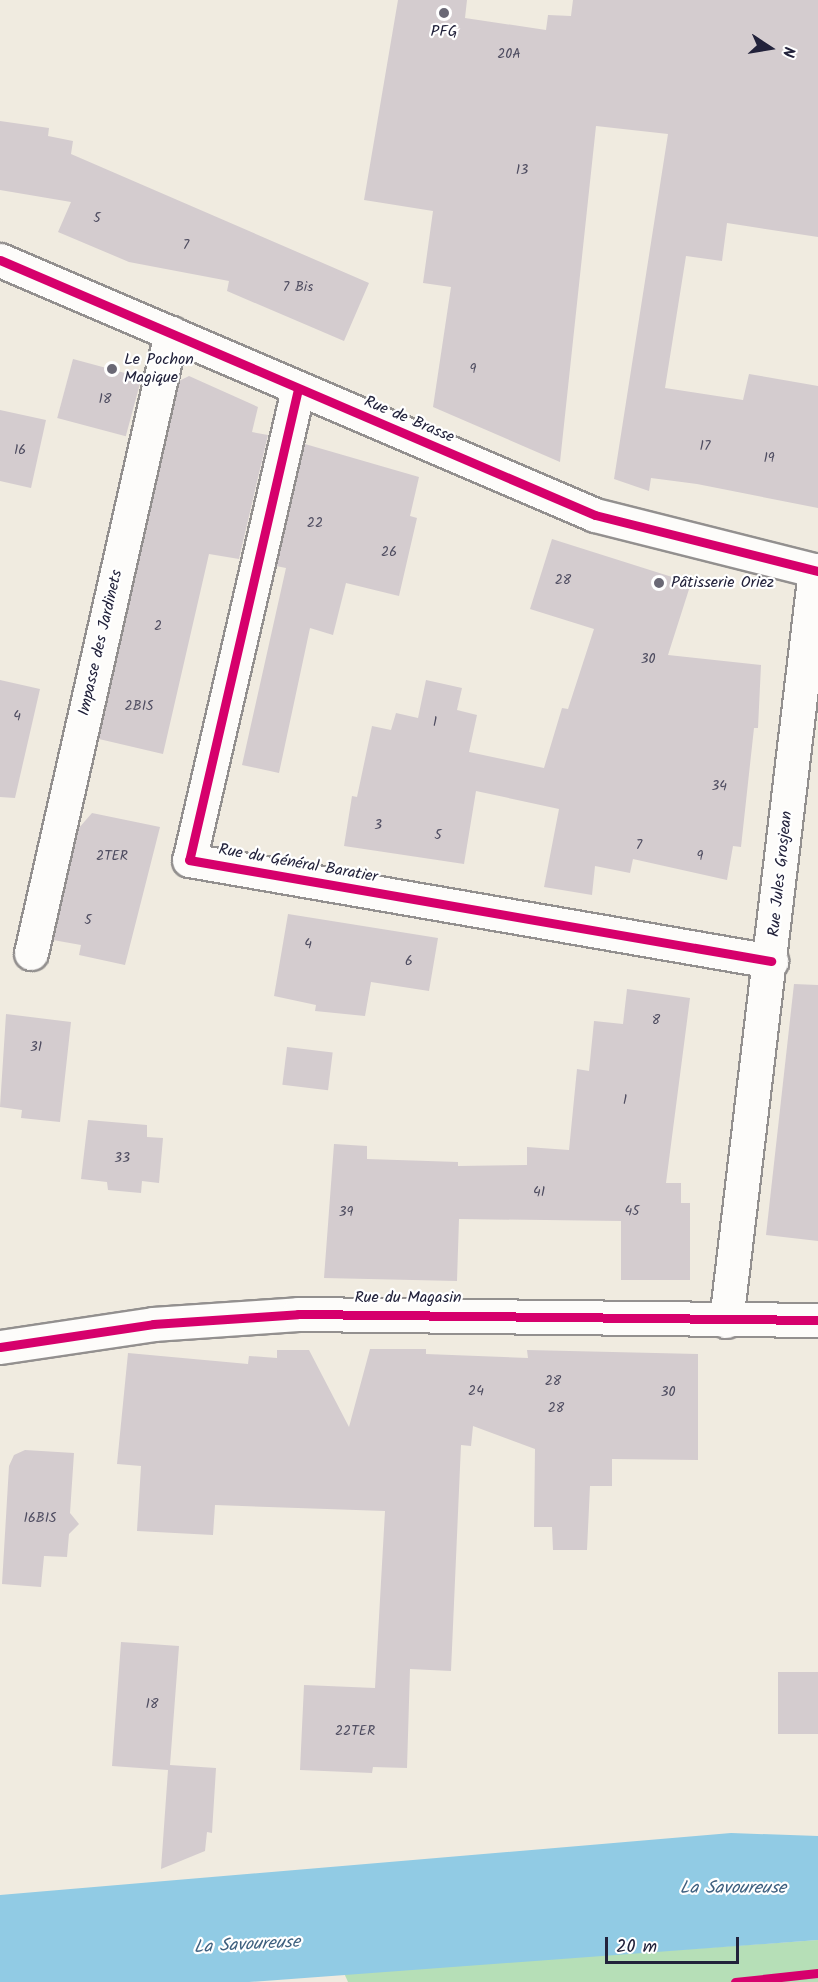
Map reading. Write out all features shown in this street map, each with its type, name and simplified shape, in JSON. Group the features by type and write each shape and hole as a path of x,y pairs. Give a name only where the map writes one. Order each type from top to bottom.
{"street":[{"name":"Rue de Brasse","path":"0,260 595,515 817,571"},
{"name":"Impasse des Jardinets","path":"31,953 171,333"},
{"name":"Rue du Général Baratier","path":"298,389 189,860 771,961"},
{"name":"Rue Jules Grosjean","path":"726,1321 817,571"},
{"name":"Rue du Magasin","path":"0,1347 153,1324 298,1314 406,1312 726,1321 818,1320"}],"green space":[{"path":"818,1940 818,1982 348,1982 344,1973"}],"water":[{"name":"La Savoureuse","path":"731,1833 818,1836 818,1940 249,1982 0,1982 0,1895"}],"building":[{"path":"398,0 467,0 465,18 546,30 548,15 571,16 573,0 818,0 818,237 727,223 722,261 686,256 665,388 743,400 749,374 818,386 818,508 697,484 651,478 649,491 614,479 668,134 596,126 560,462 433,407 451,287 423,283 433,211 364,200"},
{"path":"0,121 49,128 48,136 73,141 71,154 369,283 344,341 227,291 229,281 129,262 58,232 71,202 0,190"},
{"path":"73,359 142,377 126,436 57,418"},
{"path":"189,376 258,407 252,432 268,435 239,559 209,554 163,754 99,739 179,381"},
{"path":"0,410 46,420 31,488 0,481"},
{"path":"305,444 419,477 410,516 417,518 399,596 346,583 333,635 310,628 279,773 242,765 286,568 276,566"},
{"path":"552,539 691,583 668,655 761,665 758,728 754,728 741,847 733,846 727,880 633,859 630,873 595,866 592,895 544,887 559,809 476,791 464,864 344,846 352,796 357,797 372,726 391,730 396,713 418,718 426,680 462,688 457,710 477,715 469,752 544,768 562,708 568,709 594,629 530,609"},
{"path":"0,680 40,689 15,798 0,797"},
{"path":"92,813 160,827 125,965 79,955 81,945 53,940 78,829"},
{"path":"288,914 438,938 429,991 371,982 365,1016 315,1011 316,1005 274,996"},
{"path":"794,984 818,985 818,1241 766,1235"},
{"path":"627,989 690,998 666,1183 681,1183 681,1203 690,1203 690,1280 621,1280 621,1221 459,1219 457,1281 324,1278 334,1144 367,1146 367,1159 458,1162 458,1166 527,1165 527,1147 569,1150 577,1069 589,1071 594,1021 623,1024"},
{"path":"6,1014 71,1022 60,1122 21,1118 22,1110 0,1107"},
{"path":"287,1047 333,1053 328,1090 282,1085"},
{"path":"88,1120 147,1125 147,1137 163,1138 159,1183 142,1181 141,1193 108,1190 107,1182 81,1179"},
{"path":"370,1349 426,1349 426,1354 528,1358 527,1350 698,1354 698,1460 612,1459 612,1486 590,1486 587,1550 553,1550 552,1527 534,1527 535,1449 473,1426 471,1446 461,1445 451,1671 410,1669 407,1768 373,1767 372,1773 300,1770 304,1685 375,1688 385,1511 215,1505 213,1535 137,1531 141,1466 117,1464 128,1353 248,1364 249,1356 277,1358 277,1350 309,1350 349,1427"},
{"path":"25,1450 74,1453 70,1513 79,1524 69,1534 67,1557 44,1556 41,1587 2,1584 9,1466 14,1455"},
{"path":"121,1642 179,1646 170,1765 216,1768 212,1833 207,1832 205,1851 161,1869 168,1770 112,1766"},
{"path":"778,1672 818,1672 818,1734 778,1734"}],"cycle path":[{"path":"0,260 595,515 818,571"},
{"path":"298,389 189,860 771,961"},
{"path":"0,1347 153,1324 298,1314 818,1320"},
{"path":"735,1982 818,1973"}],"place":[{"name":"PFG","path":"444,13"},
{"name":"Le Pochon Magique","path":"112,369"},
{"name":"Pâtisserie Oriez","path":"659,583"}]}
